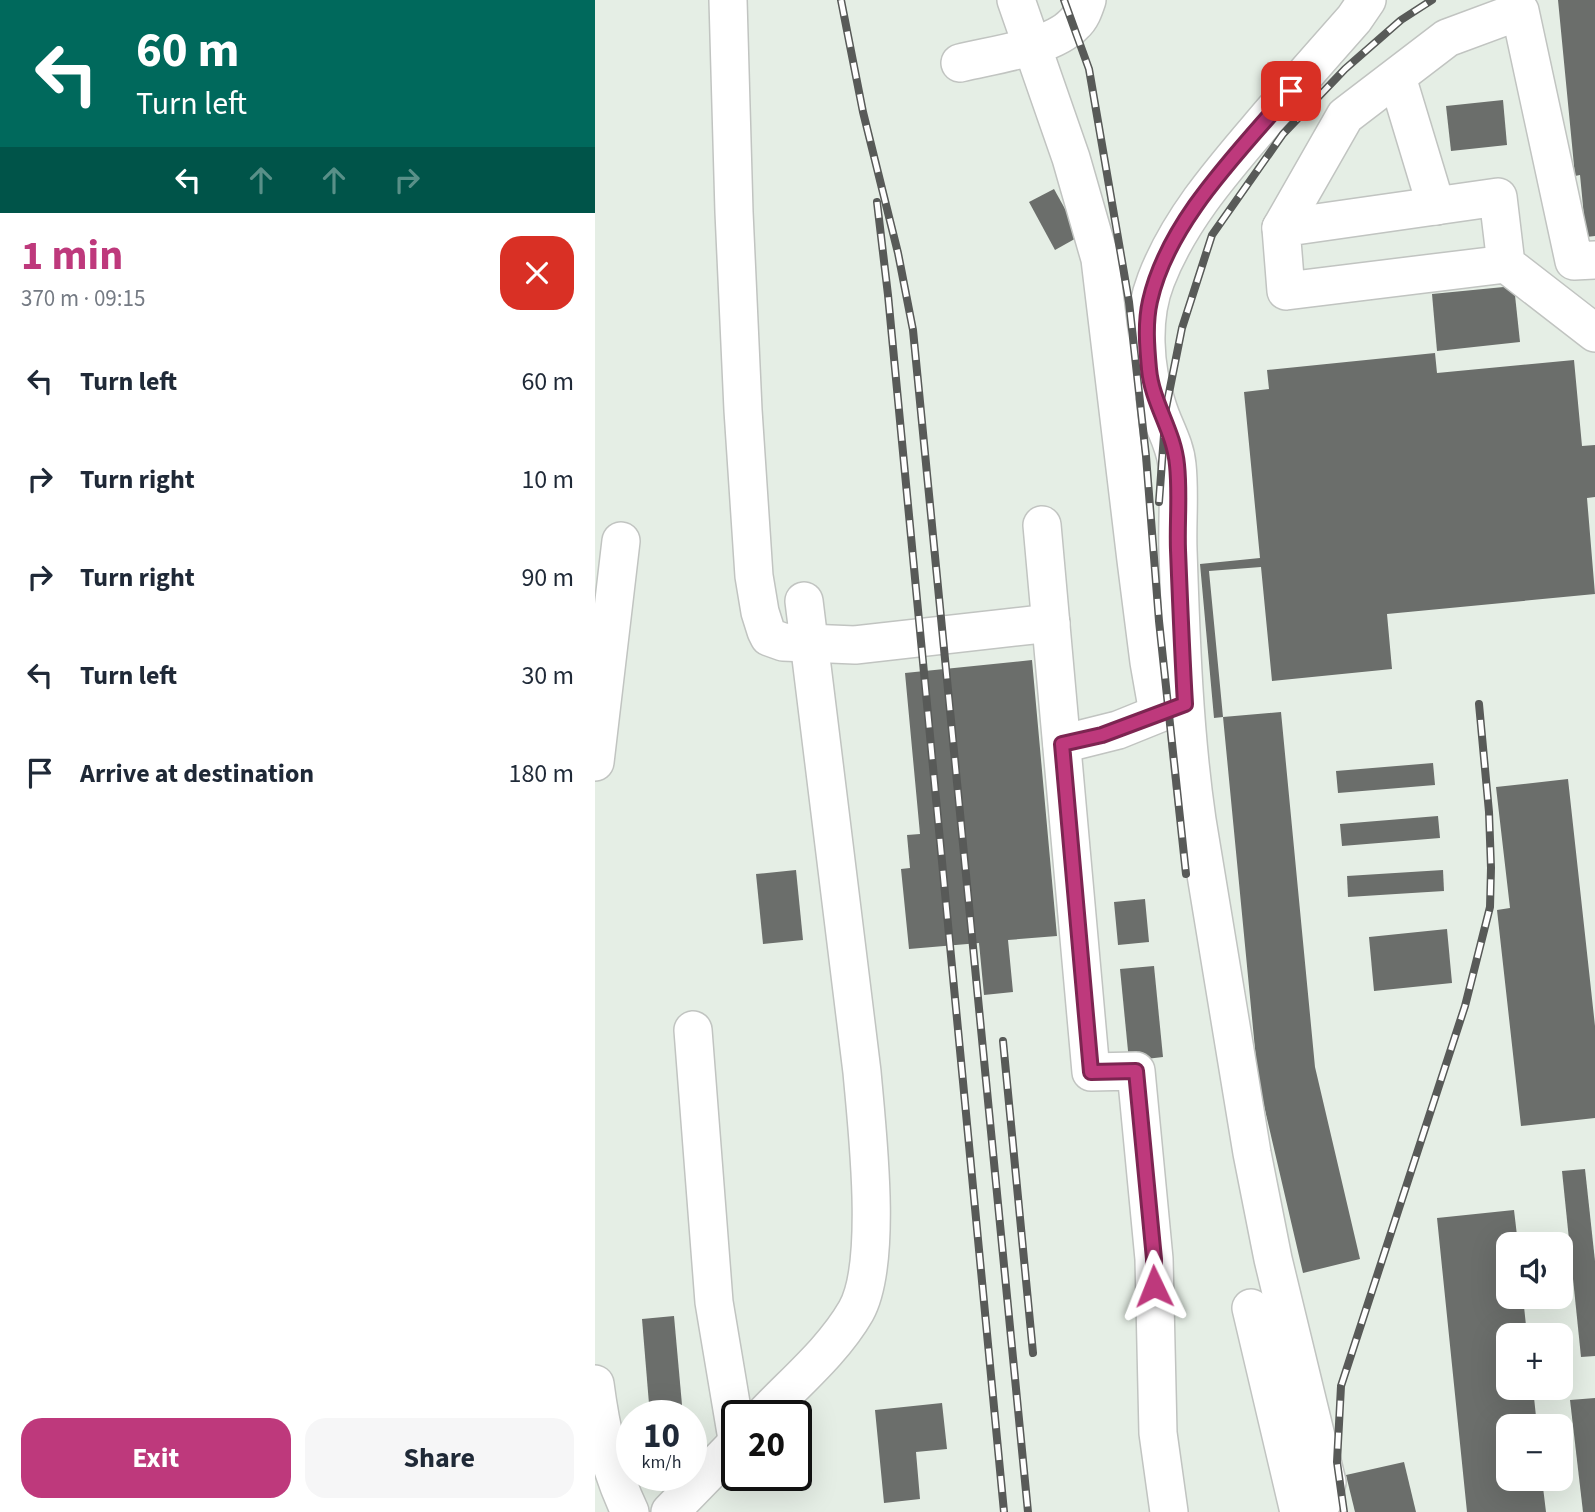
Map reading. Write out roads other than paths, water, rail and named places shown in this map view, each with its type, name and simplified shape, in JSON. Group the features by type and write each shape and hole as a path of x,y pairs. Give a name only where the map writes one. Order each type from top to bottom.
{"lane":[{"path":"728,0 742,397 757,598 762,624 769,637 783,642 855,645 1051,623"},
{"path":"1016,0 1071,158 1102,270 1130,345 1150,382 1177,463 1172,708"},
{"path":"960,63 1053,38 1073,26 1081,16 1087,0"},
{"path":"1317,1512 1323,1501 1327,1482 1273,1259 1244,1114 1197,820 1172,708 1139,586 1130,345 1150,304 1155,281 1189,217 1244,146 1354,19 1367,0"},
{"path":"1595,260 1574,261 1520,11 1447,38 1345,116 1281,228 1286,290 1506,264 1595,333"},
{"path":"1397,77 1436,206"},
{"path":"1281,228 1498,197 1506,264"},
{"path":"1042,525 1091,1072 1136,1071 1154,1259 1158,1433 1169,1512"},
{"path":"595,762 621,541"},
{"path":"778,1400 824,1352 856,1310 864,1290 870,1244 868,1142 862,1072 803,601"},
{"path":"1062,744 1102,735 1172,708"},
{"path":"693,1030 714,1302 730,1400"},
{"path":"1251,1308 1299,1512"},
{"path":"595,1384 610,1464 630,1512"},
{"path":"670,1512 721,1458"}],"railway":[{"path":"841,0 863,112 898,253 913,330 1028,1512"},
{"path":"1064,0 1089,69 1129,302 1186,874"},
{"path":"1159,502 1166,408 1182,328 1212,235 1283,134 1345,69 1401,20 1432,0"},
{"path":"877,202 1004,1512"},
{"path":"1344,1512 1337,1462 1341,1386 1465,1006 1490,907 1489,812 1479,704"},
{"path":"1003,1041 1033,1353"}]}
